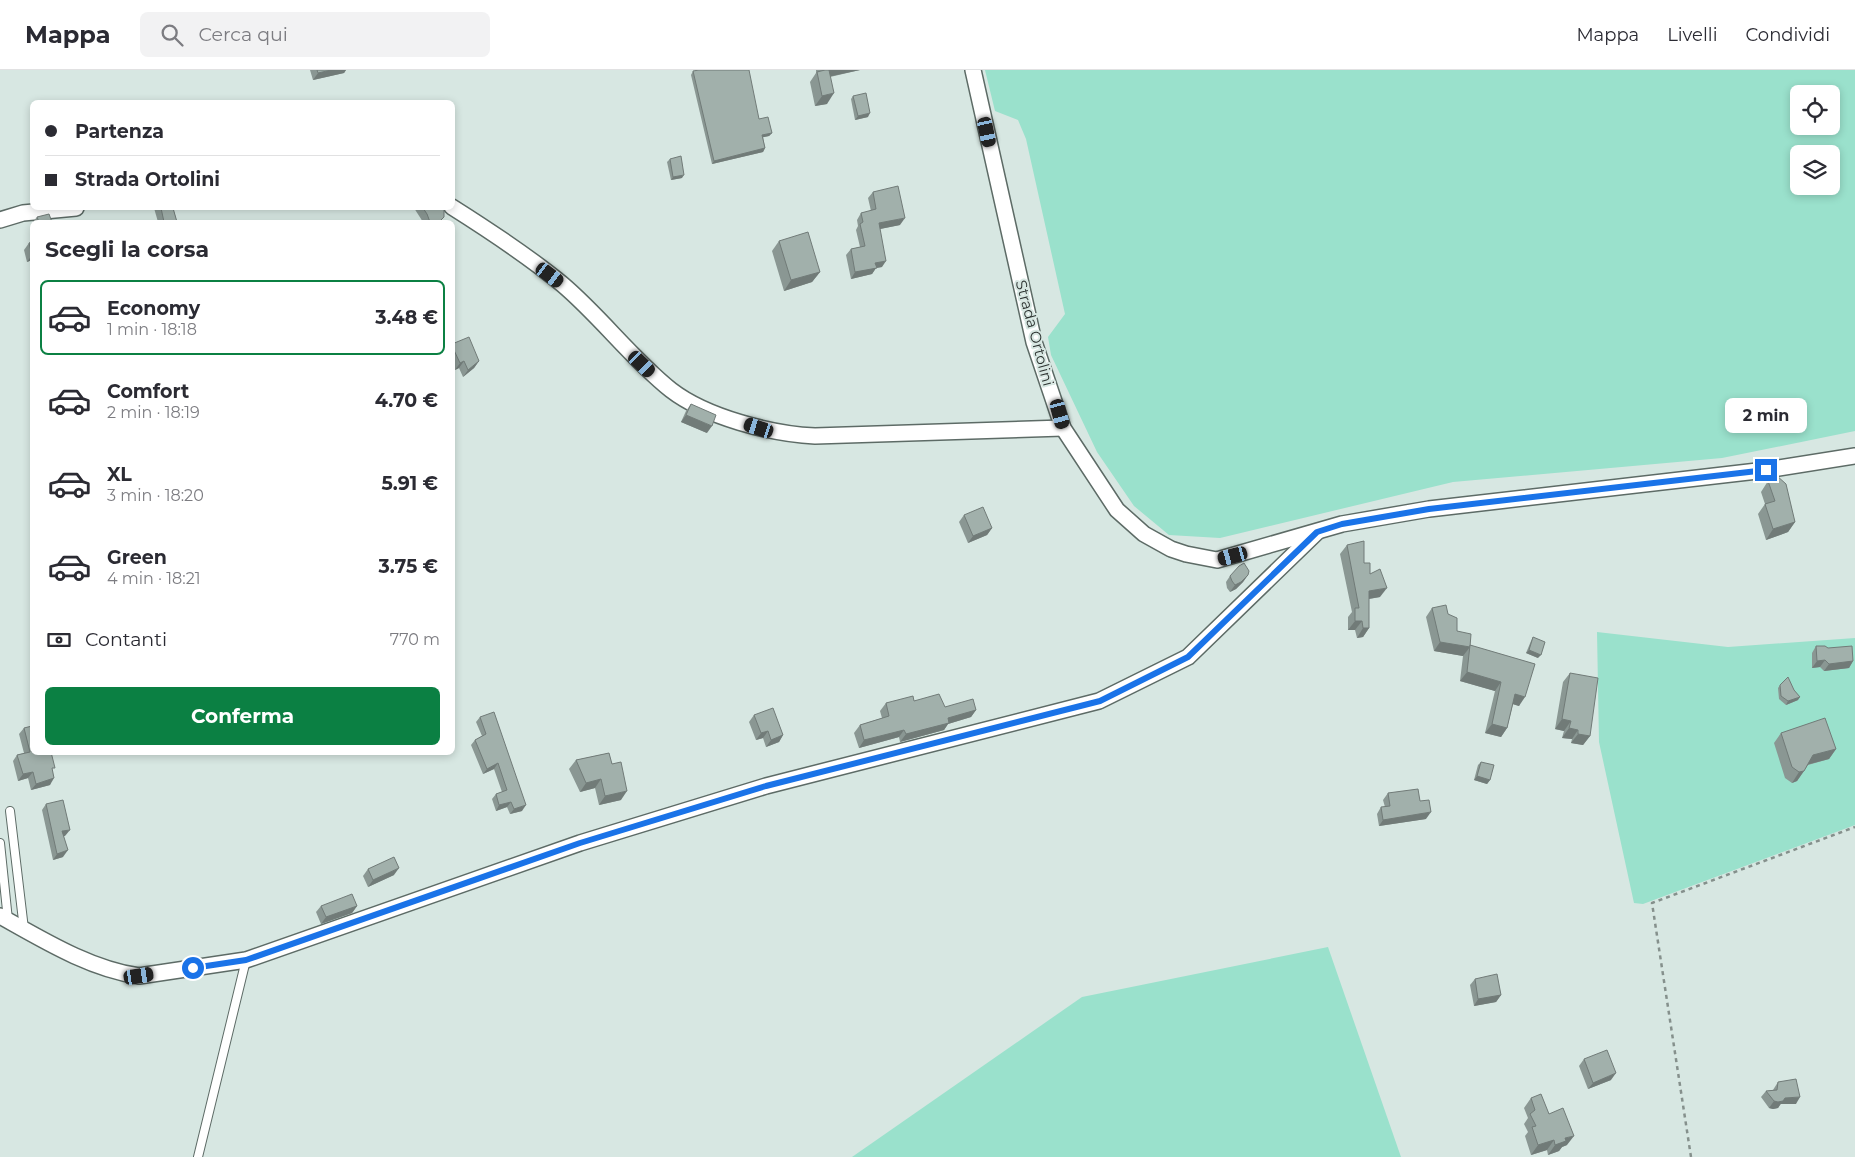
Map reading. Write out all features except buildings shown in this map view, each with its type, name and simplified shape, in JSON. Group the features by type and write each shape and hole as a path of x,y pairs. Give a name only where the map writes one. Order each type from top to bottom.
{"street":[{"name":"Strada Ortolini","path":"973,70 1034,342 1063,428 1117,510 1144,534 1171,549 1217,560 1342,524 1429,509 1766,470 1855,456"},
{"path":"455,209 562,284 648,369 673,391 694,404 723,416 759,428 791,435 815,436 1063,428"},
{"path":"0,220 23,213 55,210"},
{"path":"4,918 76,957 127,975 139,976 246,960 580,843 766,786 1100,701 1188,657 1317,532"}],"lane":[{"path":"10,811 24,929"},
{"path":"0,843 4,918"},
{"path":"198,1157 246,960"}],"path":[{"path":"1691,1157 1652,903 1855,827"}],"green space":[{"path":"985,70 1855,70 1855,431 1722,458 1453,482 1220,538 1169,535 1134,506 1097,452 1051,355 1048,337 1065,314 1026,139 1018,120 995,111"},
{"path":"1597,632 1728,647 1855,638 1855,825 1643,904 1634,903 1599,742"},
{"path":"1328,947 1401,1157 852,1157 1082,997"}],"route":[{"path":"193,968 246,960 580,843 766,786 1100,701 1188,657 1317,532 1342,524 1429,509 1664,480 1766,470"}]}
